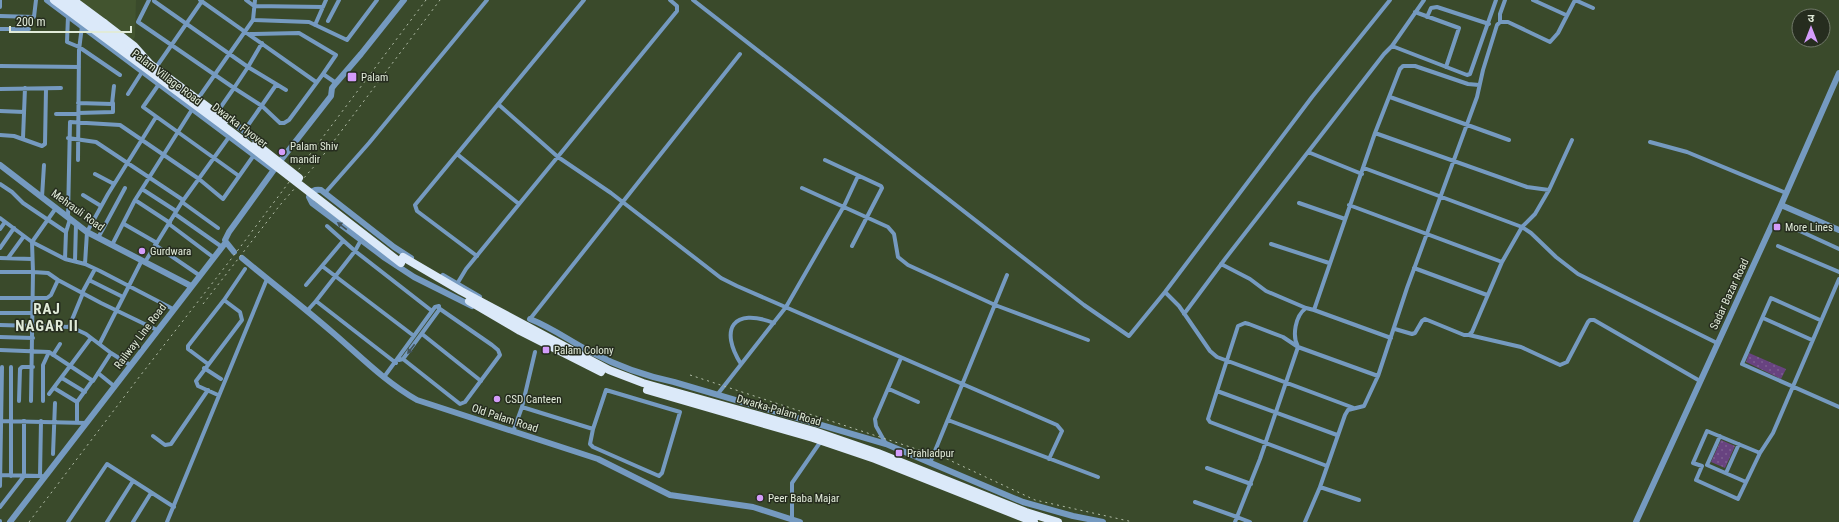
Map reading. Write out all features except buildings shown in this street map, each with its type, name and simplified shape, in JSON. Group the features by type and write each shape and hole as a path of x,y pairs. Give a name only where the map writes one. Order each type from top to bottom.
{"main road":[{"name":"Dwarka Flyover","path":"54,0 233,133 400,263 497,314"},
{"name":"Dwarka Flyover","path":"63,0 153,65 403,257 479,304"},
{"path":"73,0 134,46 153,65"},
{"name":"Dwarka-Palam Road","path":"497,314 607,375 642,388 821,441 911,472 1034,522"},
{"name":"Dwarka-Palam Road","path":"497,314 609,370 643,383 814,431 878,452 1026,512 1058,522"}],"street":[{"path":"0,0 0,7"},
{"path":"0,16 34,17 36,0"},
{"name":"Palam Village Road","path":"47,0 274,170"},
{"path":"68,0 153,65 218,111 281,160"},
{"path":"149,0 138,22 262,106 278,122 284,123 293,114 336,55 303,35 294,32 247,33"},
{"path":"246,0 254,6 323,7"},
{"path":"112,245 135,200 199,97 247,33 254,20 255,0"},
{"path":"315,25 326,0"},
{"path":"328,22 339,0"},
{"path":"254,20 301,21 315,25 347,40 377,0"},
{"name":"Railway Line Road","path":"10,522 42,476 86,423 224,244 229,232 281,160 331,96 336,83 362,54 404,0"},
{"path":"325,193 369,143 487,0"},
{"path":"477,256 416,212 414,208 584,0"},
{"path":"457,284 477,256 677,11 677,6 670,0"},
{"path":"693,0 1035,267 1126,335 1131,335 1165,292 1312,98 1390,0"},
{"path":"1184,314 1221,264 1384,54 1392,46 1424,0"},
{"path":"1392,46 1467,75 1470,74 1489,24 1496,0"},
{"path":"1305,522 1320,487 1337,435 1348,410 1364,406 1378,376 1395,329 1414,268 1468,125 1493,33 1500,22 1500,14 1505,0"},
{"path":"1533,0 1566,15"},
{"path":"1500,22 1508,22 1550,42 1558,33 1575,0 1593,8"},
{"path":"154,1 248,67 286,90"},
{"path":"153,65 172,45 202,1 316,82"},
{"path":"1427,17 1431,8 1437,7 1489,24"},
{"path":"1415,12 1459,28 1446,66"},
{"path":"68,16 67,42 80,47 120,75"},
{"path":"78,160 79,67 82,26"},
{"path":"0,29 29,29"},
{"path":"218,111 248,67 262,43"},
{"path":"740,54 530,319 547,326 594,354 622,367 650,377 717,394 886,444 1023,502 1073,516 1103,522"},
{"path":"1314,310 1349,205 1362,174 1375,133 1400,69 1409,65 1461,82 1479,85"},
{"path":"0,66 79,67"},
{"path":"128,94 142,72"},
{"name":"Sadar Bazar Road","path":"1636,522 1786,194 1839,73"},
{"path":"323,74 336,83"},
{"path":"159,84 143,107 239,176"},
{"path":"244,131 276,85"},
{"path":"56,114 113,112 114,86"},
{"path":"23,138 25,88"},
{"path":"0,89 61,88"},
{"path":"0,135 12,135 42,146 45,144 46,89"},
{"path":"1390,96 1509,140"},
{"path":"78,103 113,103"},
{"path":"498,104 558,157 622,202 721,278 1060,427 1062,431 1049,459"},
{"path":"0,112 24,112"},
{"path":"85,264 87,232 127,162 156,117"},
{"path":"65,259 66,232 69,218 69,123 119,125 199,179 223,199 254,155"},
{"path":"1375,133 1527,187 1549,190"},
{"path":"100,343 143,261 170,224 183,201 229,137"},
{"path":"68,138 96,142 183,201 218,228"},
{"path":"1469,335 1472,332 1502,262 1522,227 1535,214 1549,190 1572,140"},
{"path":"1650,142 1687,152 1786,194"},
{"path":"1308,152 1362,174"},
{"path":"457,154 519,204"},
{"path":"825,160 881,186 882,188 866,216 852,246"},
{"name":"Mehrauli Road","path":"0,165 87,232 191,286"},
{"path":"42,197 44,165"},
{"path":"1364,168 1522,227 1578,274 1717,344"},
{"path":"94,174 114,184"},
{"path":"717,394 786,307 844,206 858,176"},
{"path":"0,184 46,219 66,232"},
{"path":"98,238 125,188"},
{"path":"802,188 866,216 892,230 894,234 896,252 901,262 996,305 1088,340"},
{"path":"142,189 234,252"},
{"path":"320,190 325,193 394,247 457,284 497,314 414,277 361,240 310,200 309,196 312,192 320,190"},
{"path":"83,195 101,206"},
{"path":"135,200 170,224 213,257"},
{"path":"1299,203 1345,219"},
{"path":"1349,205 1428,233 1502,262"},
{"path":"1781,205 1839,230"},
{"path":"31,401 33,367 32,242 46,219 56,208"},
{"path":"0,218 32,242 65,259 85,264 173,309"},
{"path":"0,229 5,222"},
{"path":"75,261 76,224"},
{"path":"124,224 156,244 199,275"},
{"path":"326,226 355,251 432,311"},
{"path":"1789,226 1839,249"},
{"path":"0,248 14,228"},
{"path":"8,258 24,236"},
{"path":"307,311 336,276 355,251 361,240"},
{"path":"306,285 343,241"},
{"path":"1271,244 1329,263"},
{"path":"1778,246 1839,272"},
{"path":"0,258 32,258"},
{"name":"Old Palam Road","path":"242,258 384,377 403,392 417,400 598,459 670,495 753,507 800,522"},
{"path":"1221,264 1250,279 1266,291 1306,308 1391,338"},
{"path":"322,266 414,336"},
{"path":"1414,268 1487,295"},
{"path":"69,327 95,269"},
{"path":"208,364 188,347 224,300 245,269"},
{"path":"0,272 46,272 58,280 157,330"},
{"path":"930,463 1007,275"},
{"path":"167,522 267,279"},
{"path":"1702,466 1696,480 1738,499 1760,452 1773,433 1820,320 1839,279"},
{"path":"0,298 48,298 58,280"},
{"path":"89,280 123,297"},
{"path":"1165,292 1184,314 1210,351 1225,361 1287,382 1354,408"},
{"path":"1820,320 1771,298 1742,364 1839,407"},
{"path":"218,395 196,383 196,380 242,318 239,311 224,300"},
{"path":"316,301 399,361 460,404 465,402 500,355 498,350 437,306 399,355 399,361"},
{"path":"1235,522 1251,484 1287,382 1298,347 1294,334 1303,310 1306,308"},
{"path":"384,377 422,334 440,309"},
{"path":"0,313 33,312"},
{"path":"741,364 730,343 730,331 734,324 739,320 755,317 774,323"},
{"path":"1763,318 1812,340"},
{"path":"1395,329 1412,334 1415,333 1422,321 1425,319 1460,333 1521,347 1560,365 1567,362 1588,322 1590,320 1594,320 1700,381"},
{"path":"1327,466 1210,422 1207,416 1217,391 1225,361 1238,326 1244,323 1283,337 1298,347 1378,376"},
{"path":"0,325 69,327 100,343 111,353 130,365"},
{"path":"422,334 481,381"},
{"path":"0,337 33,338"},
{"path":"50,394 90,338"},
{"path":"53,355 60,344"},
{"path":"0,350 49,352 92,381"},
{"path":"43,401 44,365 49,352"},
{"path":"513,432 522,407 535,352"},
{"path":"77,423 77,402 111,353"},
{"path":"886,444 875,421 901,358"},
{"path":"0,486 2,366"},
{"path":"11,367 11,476"},
{"path":"19,402 20,368 33,367"},
{"path":"204,368 221,379"},
{"path":"98,373 114,386"},
{"path":"62,378 85,392"},
{"path":"54,388 77,402"},
{"path":"888,389 918,402"},
{"path":"153,436 165,445 171,444 208,390"},
{"path":"606,390 680,412 660,476 593,447 590,444 594,429 606,390"},
{"path":"1217,391 1276,414 1337,435"},
{"path":"53,454 55,402"},
{"path":"522,407 594,429"},
{"path":"948,420 1098,477"},
{"path":"1,421 86,423"},
{"path":"0,507 24,476 24,421"},
{"path":"0,475 42,476 41,422"},
{"path":"1746,482 1707,465 1702,466 1693,463 1707,431 1760,452"},
{"path":"1707,465 1720,436"},
{"path":"792,519 792,483 821,441"},
{"path":"1726,473 1739,444"},
{"path":"68,522 106,464 174,506"},
{"path":"1207,468 1251,484"},
{"path":"107,522 133,481"},
{"path":"1320,487 1359,500"},
{"path":"132,522 151,493"},
{"path":"1195,502 1250,522"}],"shaded area":[{"path":"76,0 136,0 135,37 132,41"},
{"path":"1749,353 1786,369 1781,379 1746,362"},
{"path":"1721,440 1735,446 1725,468 1711,462"}],"railway":[{"path":"29,522 235,254 426,0"},
{"path":"203,304 280,205 318,162 440,0"},
{"path":"690,375 947,459 1035,500 1133,522"}],"place":[{"name":"Palam","path":"352,77"},
{"name":"Palam Shiv mandir","path":"282,152"},
{"name":"More Lines","path":"1777,227"},
{"name":"Gurdwara","path":"142,251"},
{"name":"Palam Colony","path":"546,350"},
{"name":"CSD Canteen","path":"497,399"},
{"name":"Prahladpur","path":"899,453"},
{"name":"Peer Baba Majar","path":"760,498"}],"district":[{"name":"RAJ NAGAR II","path":"47,318"}]}
